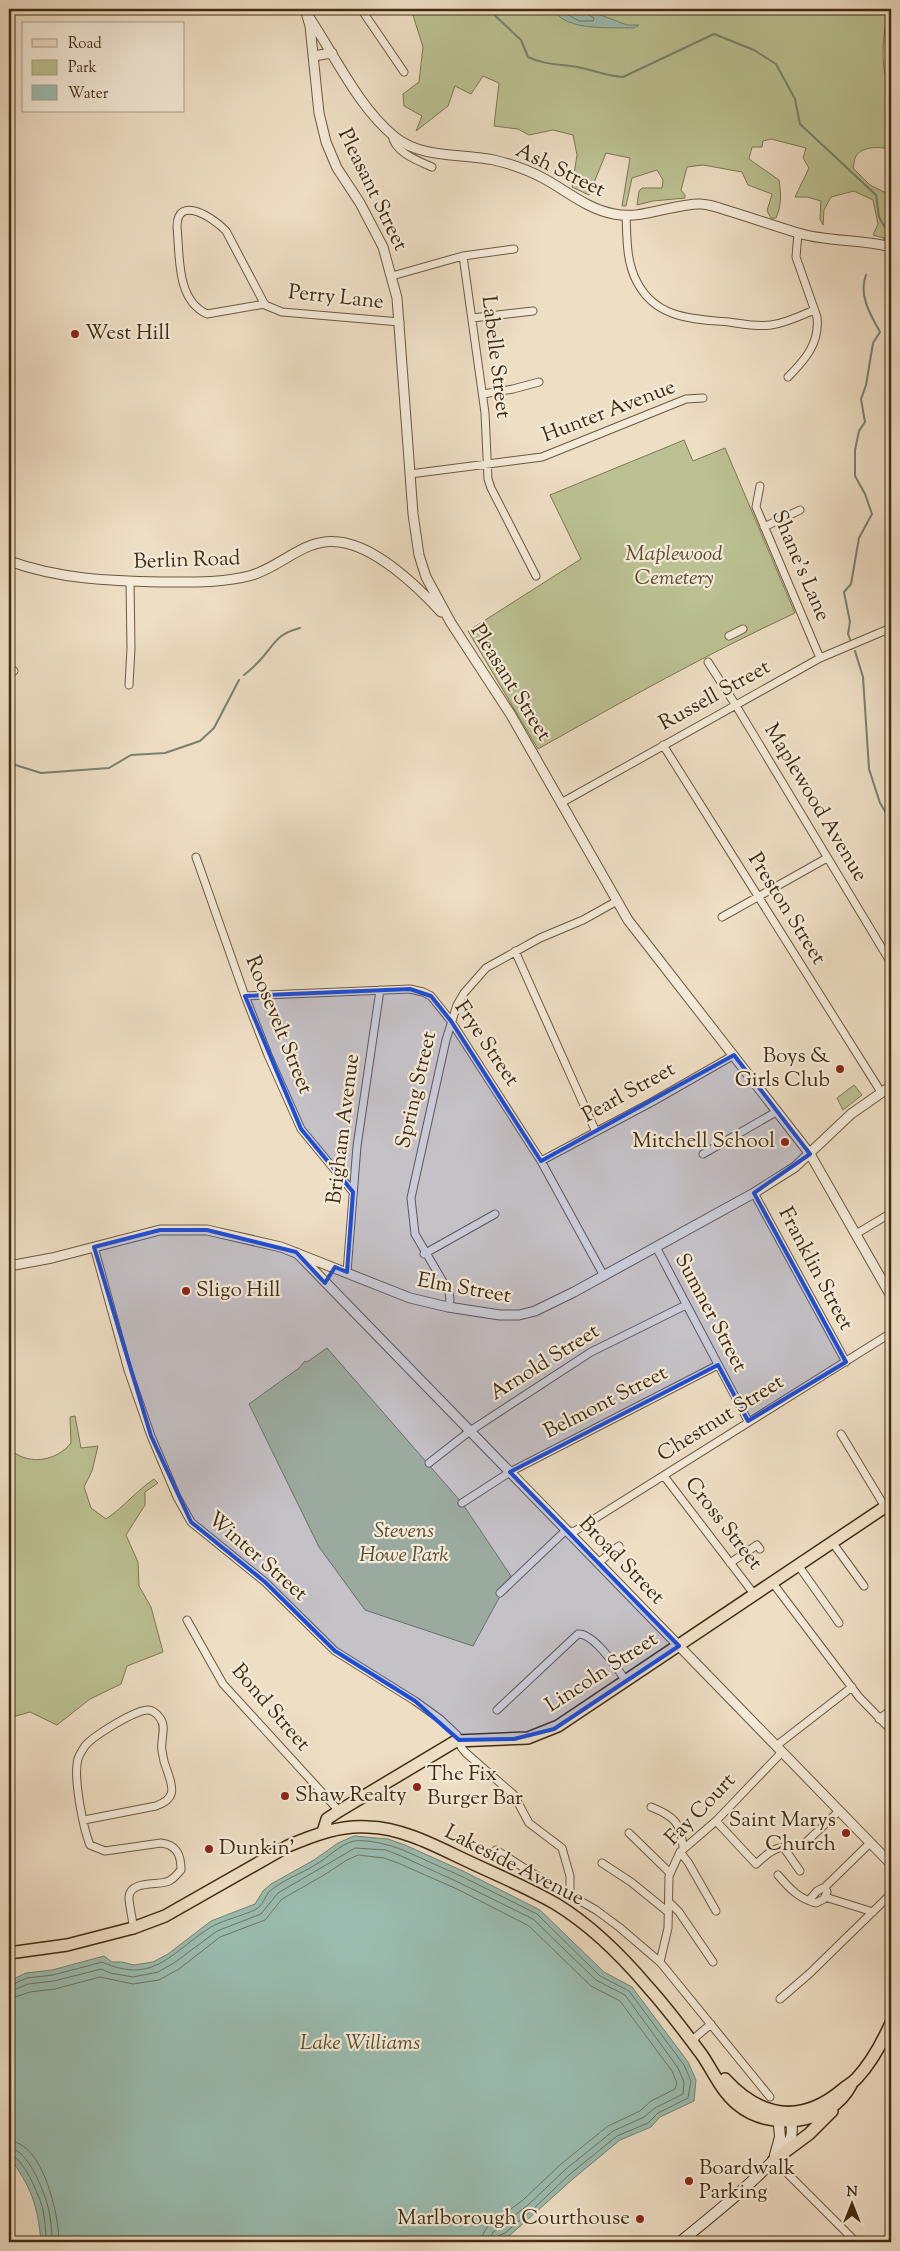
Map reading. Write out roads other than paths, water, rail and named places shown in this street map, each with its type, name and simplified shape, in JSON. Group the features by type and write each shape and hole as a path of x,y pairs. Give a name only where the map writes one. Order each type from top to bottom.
{"main road":[{"name":"Lincoln Street","path":"460,1740 514,1740 539,1734 558,1726 888,1505"},
{"path":"323,1832 327,1820 339,1811 460,1740"},
{"name":"Lakeside Avenue","path":"9,1953 67,1945 133,1928 165,1916 288,1846 323,1832 358,1827 378,1828 397,1832 428,1842 555,1904 581,1921 616,1951 650,1988 702,2056 739,2094 749,2102 785,2117"},
{"path":"680,2242 774,2160 823,2121 847,2093 851,2085 886,2041 891,2023"},
{"path":"785,2117 817,2106 851,2085"},
{"path":"785,2117 819,2114 838,2102"},
{"path":"774,2160 785,2117"}],"street":[{"path":"361,9 404,72"},
{"name":"Ash Street","path":"305,10 372,112 392,134 422,150 494,160 522,168 584,204 603,212 626,215 701,204 820,238 868,242 891,247"},
{"name":"Pleasant Street","path":"305,10 313,56 319,113 329,150 337,168 372,226 392,276 400,322 410,474 419,555 432,590 451,623 506,707 616,901 656,958 810,1154 891,1296"},
{"path":"313,56 332,53"},
{"path":"392,134 395,145 402,151 432,167"},
{"name":"Perry Lane","path":"265,304 215,314 207,314 193,306 186,295 182,279 177,227 177,220 180,215 185,211 195,211 216,221 226,231 265,304 282,312 400,322"},
{"path":"626,215 629,258 637,282 651,302 672,314 688,319 770,325 814,310"},
{"path":"788,377 804,361 815,341 818,326 796,256 798,233"},
{"path":"392,276 463,256 514,249"},
{"name":"Labelle Street","path":"463,256 483,394 489,464 488,478 491,488 536,576"},
{"path":"472,318 533,311"},
{"path":"483,394 539,382"},
{"name":"Hunter Avenue","path":"410,474 542,457 686,398 703,398"},
{"name":"Shane's Lane","path":"760,486 756,507 820,658"},
{"path":"764,527 800,510"},
{"name":"Berlin Road","path":"9,561 40,571 65,576 130,581 196,582 242,578 272,566 308,546 322,541 339,542 361,548 385,562 438,608 451,623"},
{"path":"129,685 131,648 130,581"},
{"name":"Russell Street","path":"561,803 820,658 891,628"},
{"path":"729,636 743,629"},
{"name":"Maplewood Avenue","path":"708,662 891,963"},
{"name":"Preston Street","path":"663,745 881,1092"},
{"name":"Roosevelt Street","path":"196,857 245,996 268,1055 301,1128 353,1192"},
{"path":"722,917 827,858"},
{"name":"Spring Street","path":"448,1307 450,1300 449,1292 424,1254 415,1234 411,1198 457,1005 486,968 515,951 583,920 616,901"},
{"path":"515,951 596,1132"},
{"name":"Frye Street","path":"245,996 410,989 430,996 452,1021 541,1160 604,1276"},
{"name":"Brigham Avenue","path":"347,1272 351,1244 353,1192 359,1136 380,990"},
{"name":"Pearl Street","path":"541,1160 596,1132 734,1055"},
{"name":"Elm Street","path":"9,1266 42,1260 160,1230 191,1228 238,1235 296,1252 410,1298 448,1307 503,1316 519,1315 548,1306 754,1193 795,1167 851,1114 891,1086"},
{"path":"703,1154 776,1112"},
{"name":"Franklin Street","path":"754,1193 846,1362"},
{"path":"856,1234 891,1213"},
{"path":"424,1254 495,1214"},
{"name":"Winter Street","path":"94,1247 128,1370 150,1436 174,1490 191,1522 265,1582 335,1651 415,1701 440,1719 457,1736 461,1747 466,1753 514,1795 524,1816 550,1840 562,1848 570,1876 570,1895"},
{"name":"Sumner Street","path":"656,1247 748,1421"},
{"name":"Broad Street","path":"296,1252 891,1864"},
{"path":"325,1283 335,1267"},
{"name":"Arnold Street","path":"429,1463 470,1431 591,1352 686,1305"},
{"name":"Chestnut Street","path":"500,1593 564,1532 575,1531 891,1333"},
{"name":"Belmont Street","path":"462,1503 510,1472 718,1365"},
{"path":"841,1434 888,1505"},
{"name":"Cross Street","path":"664,1476 754,1594"},
{"path":"832,1542 864,1586"},
{"path":"730,1563 757,1544 760,1549"},
{"path":"598,1563 619,1546"},
{"path":"798,1565 839,1623"},
{"path":"772,1582 852,1687 891,1730"},
{"name":"Bond Street","path":"187,1620 223,1684 255,1722 339,1811"},
{"path":"497,1710 578,1634 582,1633 592,1638 626,1681"},
{"name":"Fay Court","path":"660,1962 668,1928 670,1873 681,1850 716,1821 779,1749 852,1687"},
{"path":"84,1820 156,1806 164,1803 171,1796 173,1787 161,1750 164,1732 162,1720 155,1712 148,1710 136,1713 102,1733 85,1745 78,1758 78,1789 86,1836 90,1845 105,1852 161,1843 170,1844 178,1851 181,1860 181,1870 176,1877 168,1881 134,1888 130,1891 133,1928"},
{"path":"880,1719 891,1710"},
{"path":"651,1807 667,1814 678,1824 682,1833 681,1850 716,1911"},
{"path":"716,1821 756,1864 772,1851 803,1845 839,1811"},
{"path":"629,1833 670,1873"},
{"path":"812,1902 814,1895 825,1887 870,1843"},
{"path":"784,1848 800,1871"},
{"name":"Lakeside Avenue","path":"496,1850 619,1927 660,1962 770,2096"},
{"path":"602,1864 631,1882 668,1912"},
{"path":"778,1875 792,1891 812,1902 816,1903 825,1897 827,1892 825,1887"},
{"path":"780,1999 891,1894"},
{"path":"825,1897 872,1912"},
{"path":"669,1902 679,1912 713,1962"},
{"path":"691,2041 710,2024"},
{"path":"774,2160 856,2242"}],"water":[{"path":"553,9 585,9 627,25 639,25 634,28 602,28 578,25 568,22"},
{"name":"Lake Williams","path":"354,1836 388,1839 405,1845 465,1872 540,1910 604,1972 632,1987 688,2062 696,2080 694,2101 660,2117 651,2127 620,2140 508,2237 496,2242 41,2242 38,2218 32,2197 23,2177 9,2157 9,1981 26,1973 52,1970 104,1956 112,1962 134,1965 153,1962 168,1954 211,1921 255,1904 263,1891 271,1884 314,1860 338,1843"}],"waterway":[{"path":"488,9 521,40 528,57 546,63 577,67 623,77 714,34 754,50 776,64 795,99 800,124 876,195 879,217 888,233 884,240"},
{"path":"850,639 848,634 850,622 844,592 851,584 859,538 872,514 865,494 855,476 855,450 859,431 865,422 861,399 866,385 873,343 880,332 865,298 864,283 866,275"},
{"path":"244,675 282,636 300,628"},
{"path":"855,651 863,677 869,769 880,803 891,821"},
{"path":"9,763 41,773 109,768 131,755 165,753 200,741 214,728 239,680"}],"place":[{"name":"West Hill","path":"75,334"},
{"name":"Boys & Girls Club","path":"840,1069"},
{"name":"Mitchell School","path":"785,1142"},
{"name":"Sligo Hill","path":"186,1291"},
{"name":"The Fix Burger Bar","path":"417,1787"},
{"name":"Shaw Realty","path":"285,1796"},
{"name":"Saint Marys Church","path":"846,1833"},
{"name":"Dunkin'","path":"209,1849"},
{"name":"Boardwalk Parking","path":"689,2181"},
{"name":"Marlborough Courthouse","path":"640,2219"}],"park label":[{"name":"Maplewood Cemetery","path":"674,567"},
{"name":"Stevens Howe Park","path":"404,1544"}]}
